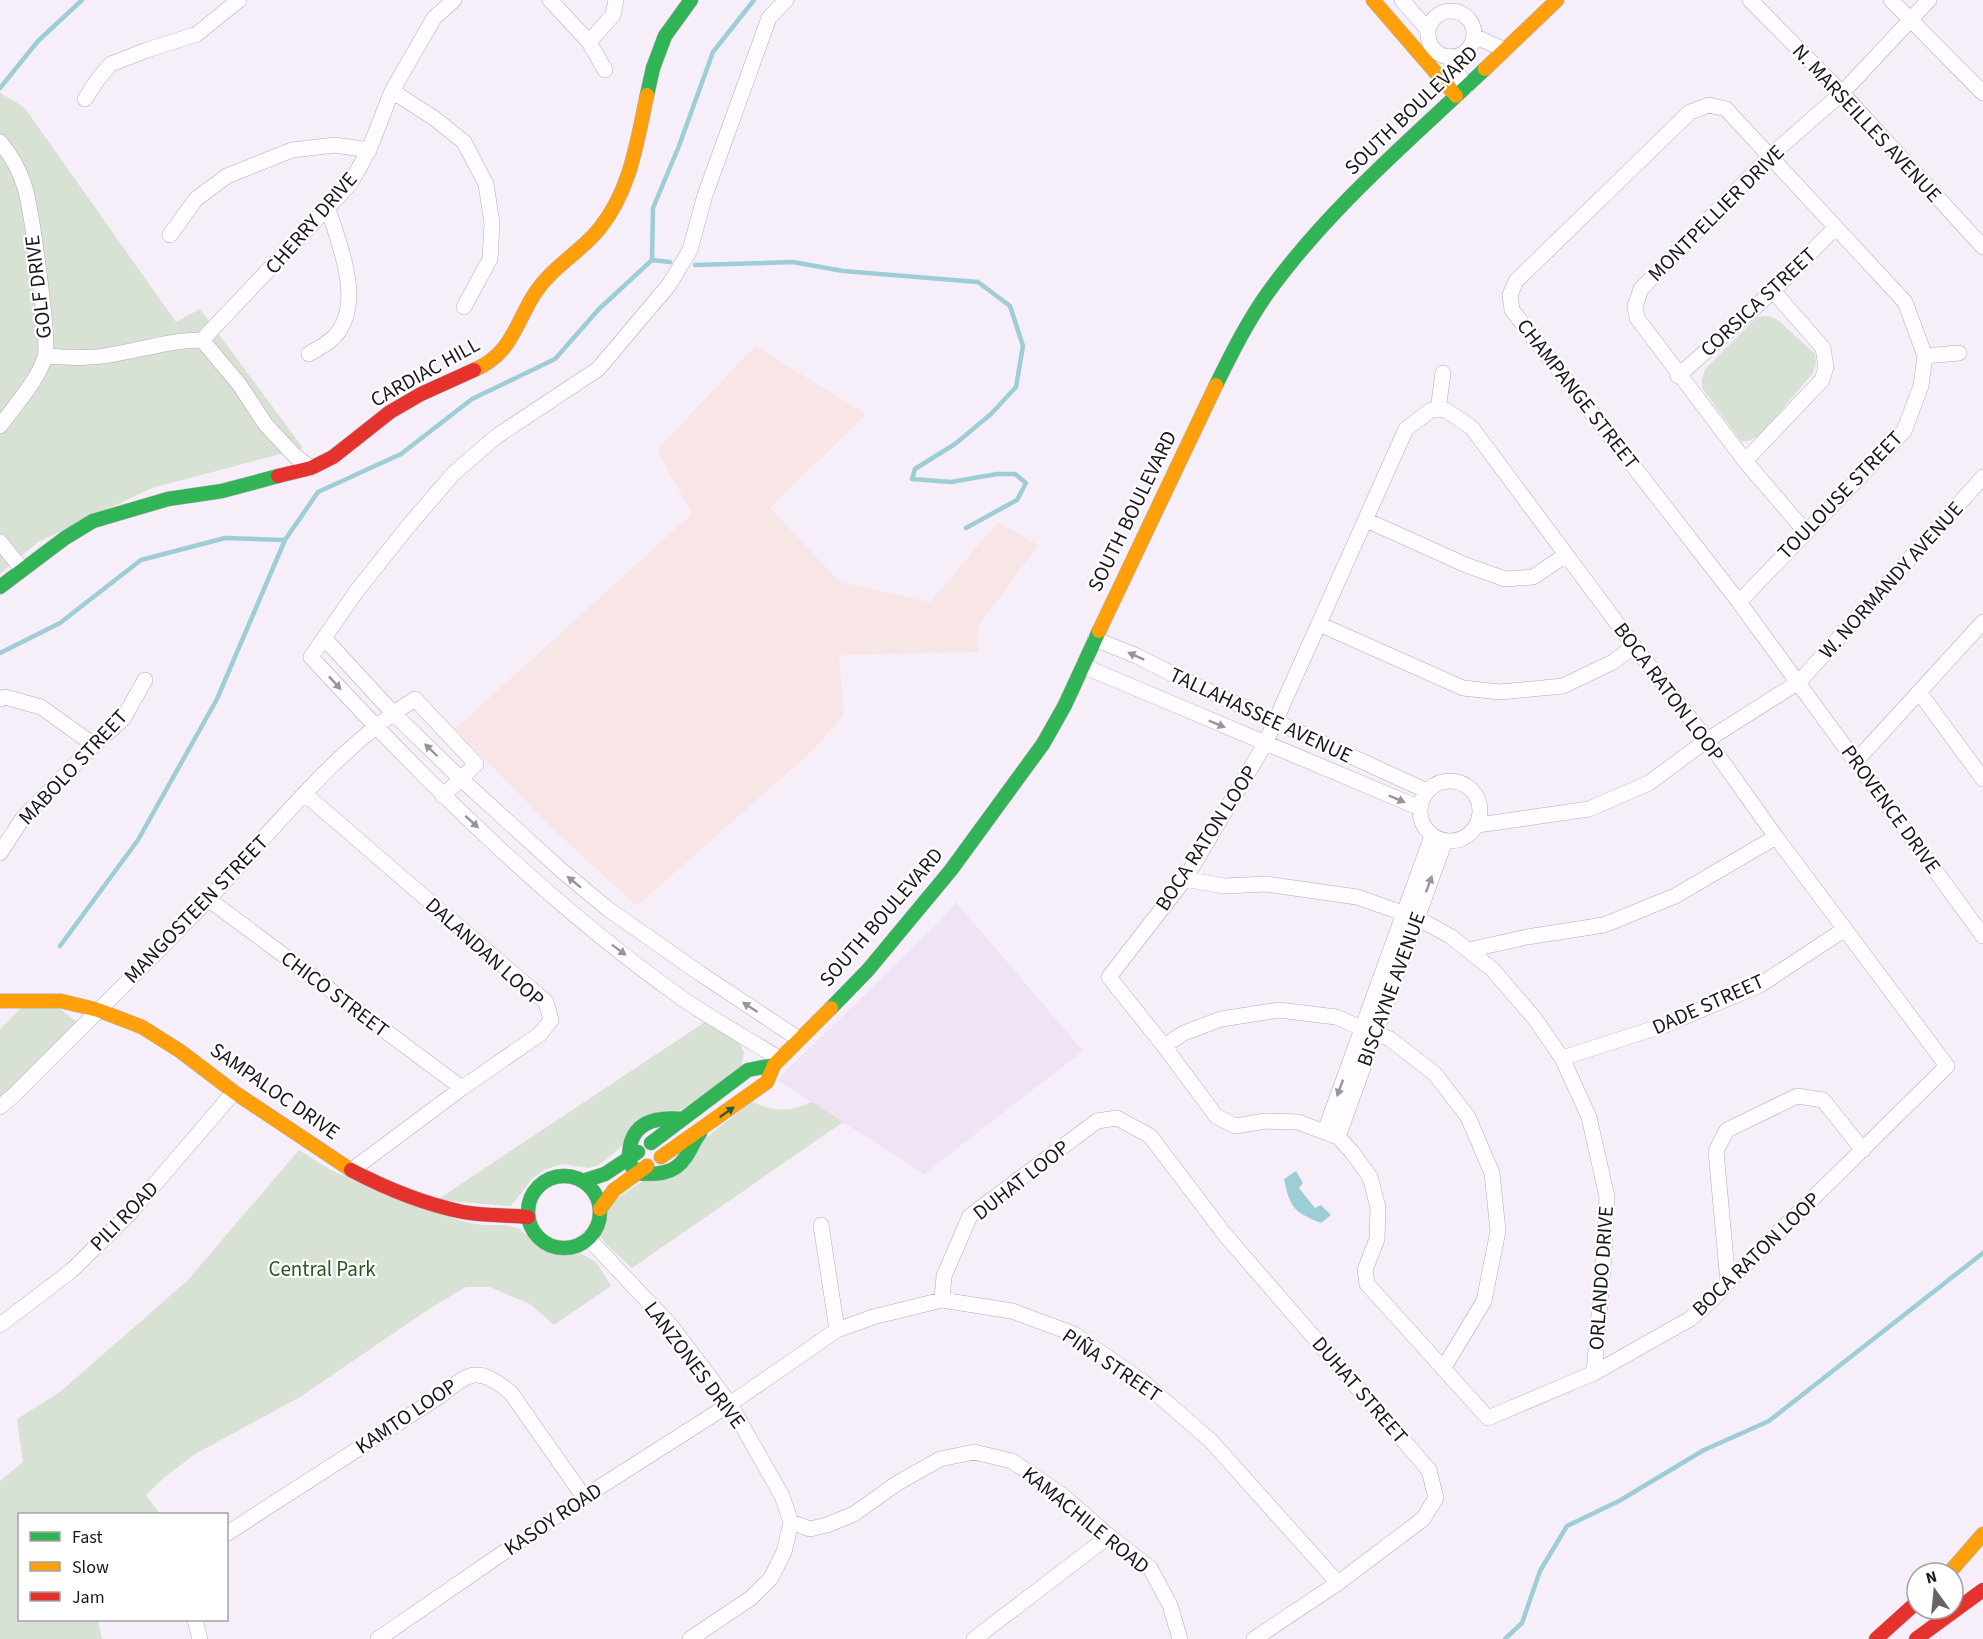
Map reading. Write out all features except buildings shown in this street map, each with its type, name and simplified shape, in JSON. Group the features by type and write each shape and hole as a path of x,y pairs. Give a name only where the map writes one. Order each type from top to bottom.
{"main road":[{"name":"CARDIAC HILL","path":"0,587 65,538 93,521 168,499 222,491 311,468 333,457 390,412 421,394 486,365 511,340 535,292 555,268 599,229 616,204 629,176 653,68 665,36 691,0"},
{"path":"1373,0 1461,92"},
{"name":"SOUTH BOULEVARD","path":"600,1209 614,1190 636,1173 767,1082 777,1062 868,970 951,870 1043,744 1083,666 1230,357 1266,295 1303,249 1350,197 1557,0"},
{"name":"SAMPALOC DRIVE","path":"0,1001 61,1001 98,1010 142,1027 180,1051 234,1092 352,1170 391,1190 465,1212 528,1216"},
{"path":"583,1181 605,1174 628,1159 748,1070 777,1062"},
{"path":"636,1173 628,1159 632,1139 642,1126 658,1118 683,1119"},
{"name":"SOUTH BOULEVARD","path":"636,1173 656,1175 677,1166 687,1157 691,1145 704,1127"},
{"path":"560,1176 572,1176 583,1181 591,1188 600,1209 599,1220 588,1238 568,1247 557,1247 546,1243 531,1227 528,1216 528,1205 539,1185 560,1176"},
{"path":"1963,1561 1983,1534"},
{"path":"1916,1639 1983,1590"},
{"path":"1877,1639 1905,1613"},
{"path":"1877,1639 1905,1619"}],"street":[{"path":"85,99 111,64 197,34 239,0"},
{"name":"CHERRY DRIVE","path":"202,340 350,184 369,150 392,91 435,18 454,0"},
{"path":"550,0 590,42 605,70"},
{"path":"590,42 613,15 616,0"},
{"path":"777,1062 684,999 590,928 443,796 311,657 356,592 454,473 497,436 598,369 669,285 690,250 705,195 769,18 786,0"},
{"path":"1402,0 1428,30"},
{"name":"N. MARSEILLES AVENUE","path":"1750,0 1842,93 1983,247"},
{"path":"1891,0 1983,93"},
{"name":"MONTPELLIER DRIVE","path":"1805,531 1745,461 1678,375 1637,318 1635,306 1641,289 1771,155 1842,93 1929,0"},
{"path":"1445,5 1470,21 1474,36 1462,54 1441,55 1429,42 1428,30 1433,18 1445,5"},
{"path":"1474,36 1505,50"},
{"path":"1448,56 1461,92"},
{"path":"392,91 434,118 464,142 486,184 492,223 490,259 464,307"},
{"name":"TOULOUSE STREET","path":"1709,105 1726,109 1905,302 1925,356 1921,386 1904,431 1805,531 1740,602"},
{"name":"CHAMPANGE STREET","path":"1709,105 1690,112 1516,281 1510,295 1512,310 1740,602 1799,682"},
{"name":"GOLF DRIVE","path":"0,142 14,161 26,188 45,330 46,356 32,382 0,426"},
{"path":"170,235 196,199 227,176 292,150 335,145 369,150"},
{"path":"309,354 330,342 340,330 349,309 343,257 328,209"},
{"name":"CORSICA STREET","path":"1678,375 1773,291 1836,227"},
{"path":"1745,461 1822,380 1826,367 1823,348 1773,291"},
{"path":"46,356 82,358 108,356 186,340 202,340 240,384 266,425 311,468"},
{"path":"1925,356 1959,353"},
{"path":"1438,410 1443,373"},
{"name":"BOCA RATON LOOP","path":"1431,410 1446,410 1472,428 1707,740 1776,837 1947,1066 1713,1299 1690,1319 1594,1373 1488,1418 1367,1284 1365,1270 1377,1239 1378,1208 1370,1177 1352,1152 1331,1134 1298,1122 1266,1121 1235,1126 1216,1116 1164,1046 1108,977 1185,879 1265,744 1366,520 1406,429 1431,410"},
{"name":"W. NORMANDY AVENUE","path":"1799,682 1983,477"},
{"path":"1366,520 1466,565 1505,579 1533,577 1566,555"},
{"path":"0,542 22,569"},
{"path":"1856,761 1983,622"},
{"path":"1319,624 1463,688 1500,692 1563,686 1614,662 1634,646"},
{"path":"325,639 393,713 561,870 608,909 799,1040"},
{"name":"TALLAHASSEE AVENUE","path":"1095,639 1137,656 1427,791"},
{"name":"TALLAHASSEE AVENUE","path":"1083,666 1420,808"},
{"name":"MABOLO STREET","path":"0,853 23,818 94,745 123,719 145,680"},
{"path":"1478,825 1589,809 1649,783 1707,740 1799,682"},
{"name":"PROVENCE DRIVE","path":"1799,682 1983,936"},
{"path":"1919,692 1980,769"},
{"path":"0,699 4,697 41,707 94,745"},
{"name":"MANGOSTEEN STREET","path":"0,1107 208,899 350,749 393,713 415,699 476,764 460,778"},
{"path":"443,796 460,778"},
{"path":"1454,781 1472,789 1481,806 1481,816 1472,833 1454,842 1438,839 1425,828 1420,819 1420,808 1427,791 1435,785 1454,781"},
{"name":"DALANDAN LOOP","path":"306,795 546,1002 551,1020 540,1034 462,1088 352,1170"},
{"path":"1468,950 1604,925 1675,897 1776,837"},
{"name":"BISCAYNE AVENUE","path":"1331,1134 1438,839"},
{"name":"ORLANDO DRIVE","path":"1185,879 1224,886 1266,884 1345,895 1410,916 1450,936 1492,969 1536,1019 1562,1058 1589,1117 1607,1197 1604,1267 1594,1373"},
{"name":"CHICO STREET","path":"208,899 462,1088"},
{"name":"DADE STREET","path":"1562,1058 1665,1025 1760,984 1845,928"},
{"path":"1164,1046 1184,1033 1221,1019 1278,1010 1336,1017 1368,1030 1390,1039 1435,1074 1468,1117 1492,1173 1498,1231 1484,1301 1443,1369"},
{"name":"PILI ROAD","path":"0,1325 71,1271 130,1213 234,1092"},
{"path":"1728,1282 1716,1151 1727,1130 1797,1095 1823,1100 1863,1150"},
{"name":"DUHAT LOOP","path":"942,1300 944,1276 970,1216 1097,1121 1117,1118"},
{"name":"DUHAT STREET","path":"1117,1118 1150,1136 1226,1236 1429,1470 1436,1498 1423,1519 1338,1583 1254,1639"},
{"path":"821,1225 837,1330"},
{"name":"LANZONES DRIVE","path":"588,1238 672,1327 730,1404 782,1496 791,1522"},
{"name":"PIÑA STREET","path":"730,1404 837,1330 873,1317 942,1300 1012,1311 1074,1334 1142,1381 1211,1441 1338,1583"},
{"name":"KAMTO LOOP","path":"228,1533 440,1396 462,1378 481,1373 511,1393 584,1497"},
{"name":"KASOY ROAD","path":"378,1639 584,1497 730,1404"},
{"name":"KAMACHILE ROAD","path":"791,1522 810,1529 854,1514 896,1484 940,1459 974,1452 1012,1461 1062,1495 1150,1568 1170,1605 1180,1639"},
{"path":"690,1639 752,1598 771,1578 784,1552 791,1522"},
{"path":"974,1639 1109,1536"},
{"path":"195,1621 200,1639"}],"shaded area":[{"path":"755,346 866,414 770,508 840,582 930,602 998,522 1038,545 978,627 978,652 839,655 844,715 813,750 637,906 553,829 455,729 692,514 657,450"},
{"path":"956,902 1083,1051 924,1174 777,1080 940,921"}],"green space":[{"path":"0,93 24,107 176,322 200,309 303,448 152,488 38,542 0,574"},
{"path":"1769,316 1778,320 1815,354 1816,363 1813,373 1760,435 1748,441 1741,441 1702,388 1702,379 1705,369 1757,317"},
{"path":"25,1004 58,1007 79,1024 0,1102 0,1029"},
{"path":"708,1020 738,1040 744,1052 741,1067 700,1098 622,1146 599,1165 588,1168 562,1164 544,1170 533,1178 511,1206 437,1200"},
{"path":"752,1101 767,1108 782,1110 812,1102 843,1122 632,1268 601,1237 607,1205 697,1145"},
{"name":"Central Park","path":"299,1150 329,1169 351,1179 461,1221 518,1228 538,1245 563,1253 578,1252 596,1262 611,1286 554,1325 530,1304 489,1287 466,1287 429,1309 300,1397 195,1454 146,1495 159,1513 18,1513 18,1621 98,1621 102,1639 0,1639 0,1481 23,1462 17,1419 60,1392 187,1281"}],"water":[{"path":"1296,1171 1303,1183 1299,1188 1315,1208 1321,1205 1331,1215 1321,1223 1299,1212 1291,1203 1284,1179"}],"waterway":[{"path":"0,88 38,41 82,0"},
{"path":"60,946 138,840 217,699 285,540 318,492 401,454 472,399 555,359 599,309 652,260 653,208 679,146 713,52 754,0"},
{"path":"652,260 670,262"},
{"path":"695,265 793,262 843,271 978,282 1010,306 1023,346 1016,387 991,414 955,444 915,469 912,479 951,482 997,474 1015,474 1026,483 1017,500 966,528"},
{"path":"0,653 60,623 141,560 225,538 285,540"},
{"path":"1505,1639 1522,1623 1540,1571 1567,1526 1619,1501 1704,1450 1769,1421 1983,1253"}],"traffic: fast":[{"path":"647,95 653,68 665,36 691,0"},
{"path":"1216,385 1267,294 1316,233 1371,176 1485,69"},
{"path":"0,587 65,538 93,521 168,499 222,491 278,476"},
{"path":"831,1008 868,970 951,870 1043,744 1065,705 1099,631"},
{"path":"651,1143 748,1070 774,1065"},
{"path":"683,1119 660,1119 639,1128 631,1142 629,1156 630,1164 636,1173 657,1174 675,1168 685,1158 700,1133"},
{"path":"583,1181 605,1174 638,1152"},
{"path":"564,1176 584,1182 594,1192 600,1212 594,1232 584,1242 564,1248 544,1242 534,1232 528,1212 534,1192 544,1182 564,1176"}],"traffic: slow":[{"path":"1373,0 1456,96"},
{"path":"1485,69 1557,0"},
{"path":"474,370 497,356 505,347 542,283 592,237 611,213 626,181 647,95"},
{"path":"1099,631 1216,385"},
{"path":"0,1001 61,1001 98,1010 142,1027 351,1170"},
{"path":"661,1157 767,1082 774,1065 831,1008"},
{"path":"600,1209 614,1190 647,1166"},
{"path":"1959,1561 1983,1534"}],"traffic: jam":[{"path":"278,476 311,468 333,457 390,412 421,394 474,370"},
{"path":"351,1170 406,1195 448,1209 479,1214 528,1217"},
{"path":"1916,1639 1983,1590"},
{"path":"1876,1639 1905,1613"}]}
